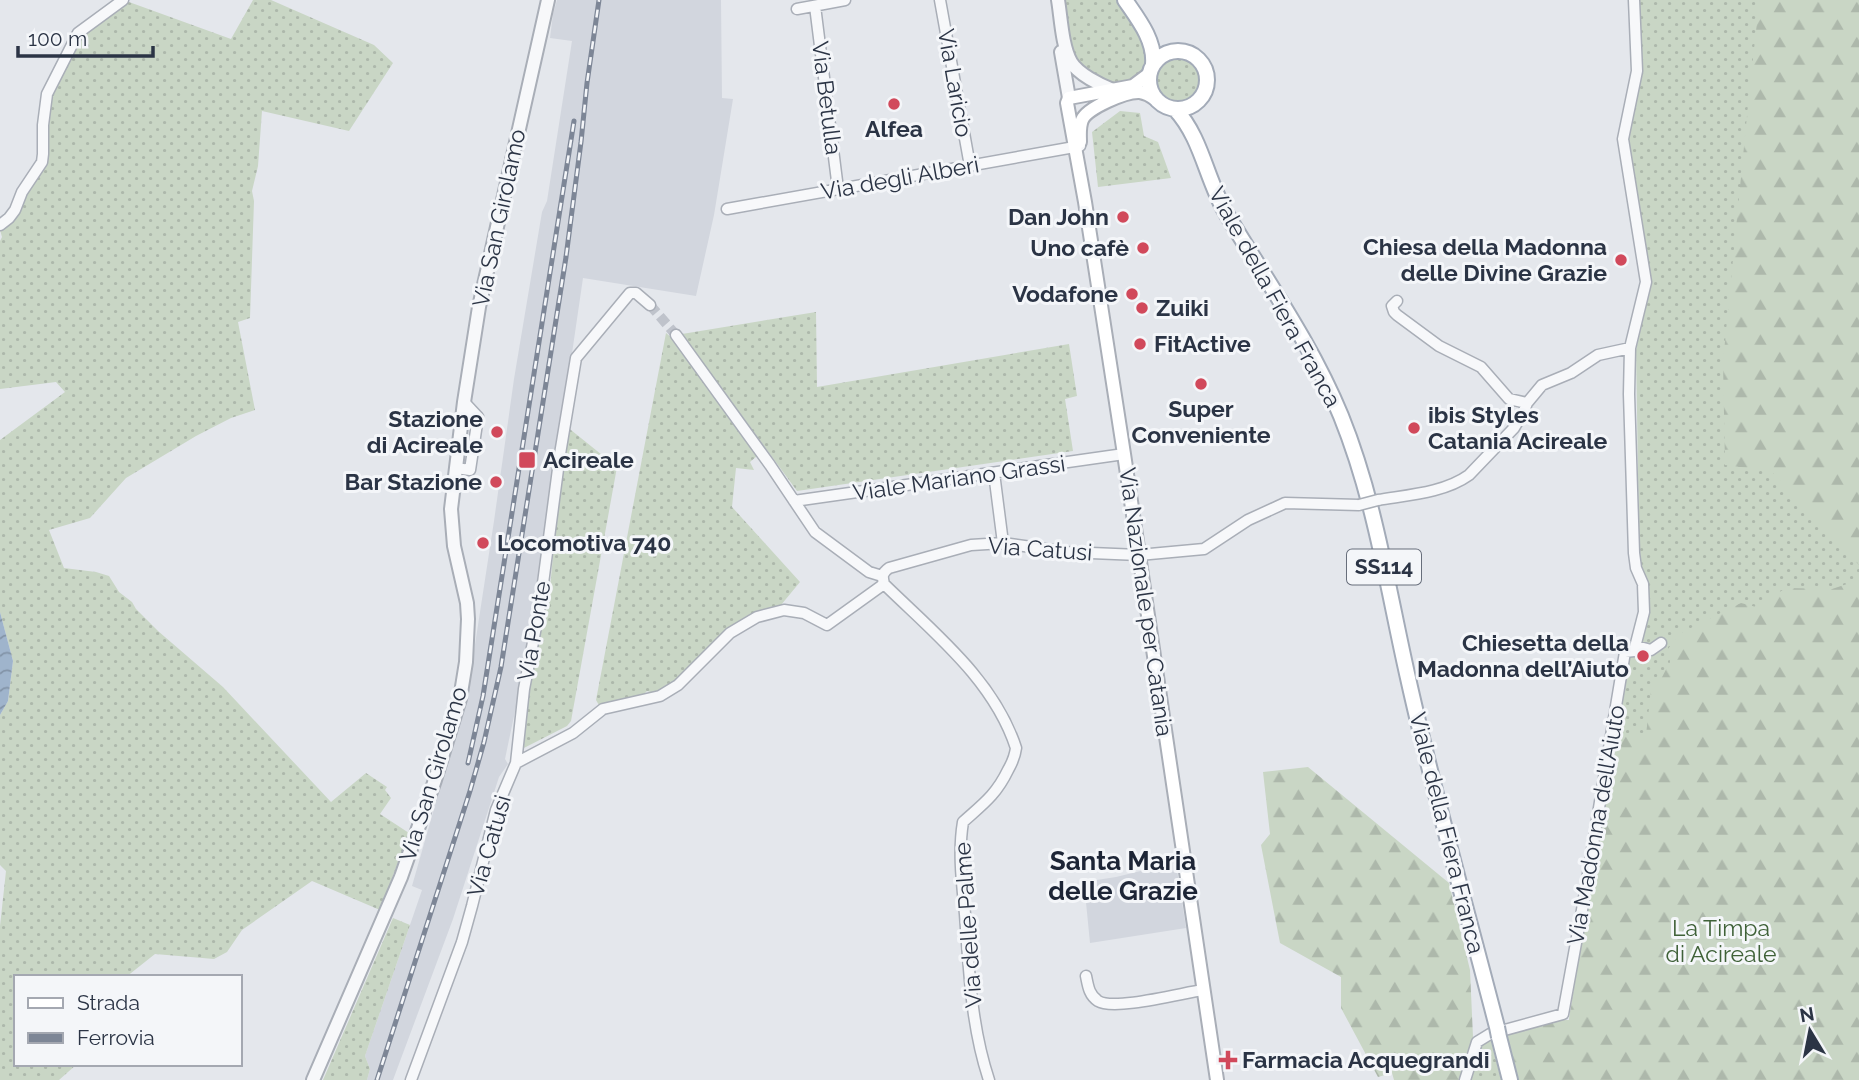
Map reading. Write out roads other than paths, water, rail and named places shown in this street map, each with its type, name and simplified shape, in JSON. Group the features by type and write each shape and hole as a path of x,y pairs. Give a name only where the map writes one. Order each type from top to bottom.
{"main road":[{"path":"1125,0 1151,44 1153,57 1148,82 1155,99"},
{"path":"1139,21 1157,41 1174,51"},
{"path":"1069,98 1078,102 1111,96 1127,93 1138,92 1147,93 1164,106 1182,109 1196,102 1206,89 1206,72 1197,58 1182,51 1174,51 1158,58 1151,69 1133,86 1111,96 1084,116 1077,147"},
{"name":"Via Nazionale per Catania","path":"1069,98 1217,1080"},
{"path":"1195,137 1193,122 1196,102"},
{"path":"1175,109 1195,137"},
{"name":"Viale della Fiera Franca","path":"1195,137 1225,211 1313,356 1341,416 1357,462 1379,540 1427,760 1510,1080"}],"street":[{"path":"0,225 15,211 22,191 42,162 47,94 74,39 78,33 123,0"},
{"name":"Via San Girolamo","path":"313,1080 401,877 460,699 468,643 468,619 451,527 451,509 464,402 479,307 548,0"},
{"path":"797,9 840,0"},
{"name":"Via Laricio","path":"940,0 970,166"},
{"name":"Via Nazionale per Catania","path":"1052,0 1069,98"},
{"path":"1058,0 1071,63 1111,96"},
{"name":"Via Madonna dell'Aiuto","path":"1465,1080 1477,1042 1490,1034 1563,1014 1625,652 1634,651 1644,612 1643,584 1636,568 1634,553 1629,394 1630,348 1646,282 1623,139 1637,71 1634,0"},
{"name":"Via Betulla","path":"815,6 838,189"},
{"name":"Via degli Alberi","path":"727,209 1077,147"},
{"name":"Via Ponte","path":"516,763 524,689 540,606 576,358 630,293 636,293 650,305"},
{"path":"1397,301 1392,306 1394,312 1439,346 1481,367 1509,399 1527,403"},
{"path":"676,335 815,532 883,580"},
{"name":"Via Catusi","path":"411,1080 462,942 496,810 516,763 573,733 603,709 660,696 678,685 730,633 757,617 784,610 804,613 827,625 883,580 884,571 889,568 959,548 1003,543 1067,552 1139,555 1204,549 1248,520 1285,503 1359,505 1450,485 1469,475 1514,428 1527,403 1542,385 1571,373 1598,355 1630,348"},
{"path":"456,468 470,470 478,417 464,402"},
{"name":"Viale Mariano Grassi","path":"794,501 1124,454"},
{"path":"994,473 1003,543"},
{"name":"Via delle Palme","path":"883,580 974,674 998,707 1016,748 1002,783 988,800 963,822 962,829 961,867 970,979 976,1031 989,1080"},
{"path":"1636,646 1651,650 1661,643"},
{"path":"1086,976 1088,990 1105,1004 1126,1004 1203,990"}],"water":[{"path":"0,612 13,661 8,701 0,715"}],"tunnel":[{"path":"650,305 676,335"}],"railway":[{"path":"377,1080 470,791 501,667 566,257 599,0"},
{"path":"468,763 483,696 574,121"}],"place":[{"name":"Alfea","path":"894,104"},
{"name":"Dan John","path":"1123,217"},
{"name":"Uno cafè","path":"1143,248"},
{"name":"Chiesa della Madonna delle Divine Grazie","path":"1621,260"},
{"name":"Vodafone","path":"1132,294"},
{"name":"Zuiki","path":"1142,308"},
{"name":"FitActive","path":"1140,344"},
{"name":"Super Conveniente","path":"1201,384"},
{"name":"ibis Styles Catania Acireale","path":"1414,428"},
{"name":"Stazione di Acireale","path":"497,432"},
{"name":"Acireale","path":"527,460"},
{"name":"Bar Stazione","path":"496,482"},
{"name":"Locomotiva 740","path":"483,543"},
{"name":"Chiesetta della Madonna dell’Aiuto","path":"1643,656"},
{"name":"Farmacia Acquegrandi","path":"1228,1060"}],"district":[{"name":"Santa Maria delle Grazie","path":"1123,876"}],"park label":[{"name":"La Timpa di Acireale","path":"1721,941"}]}
